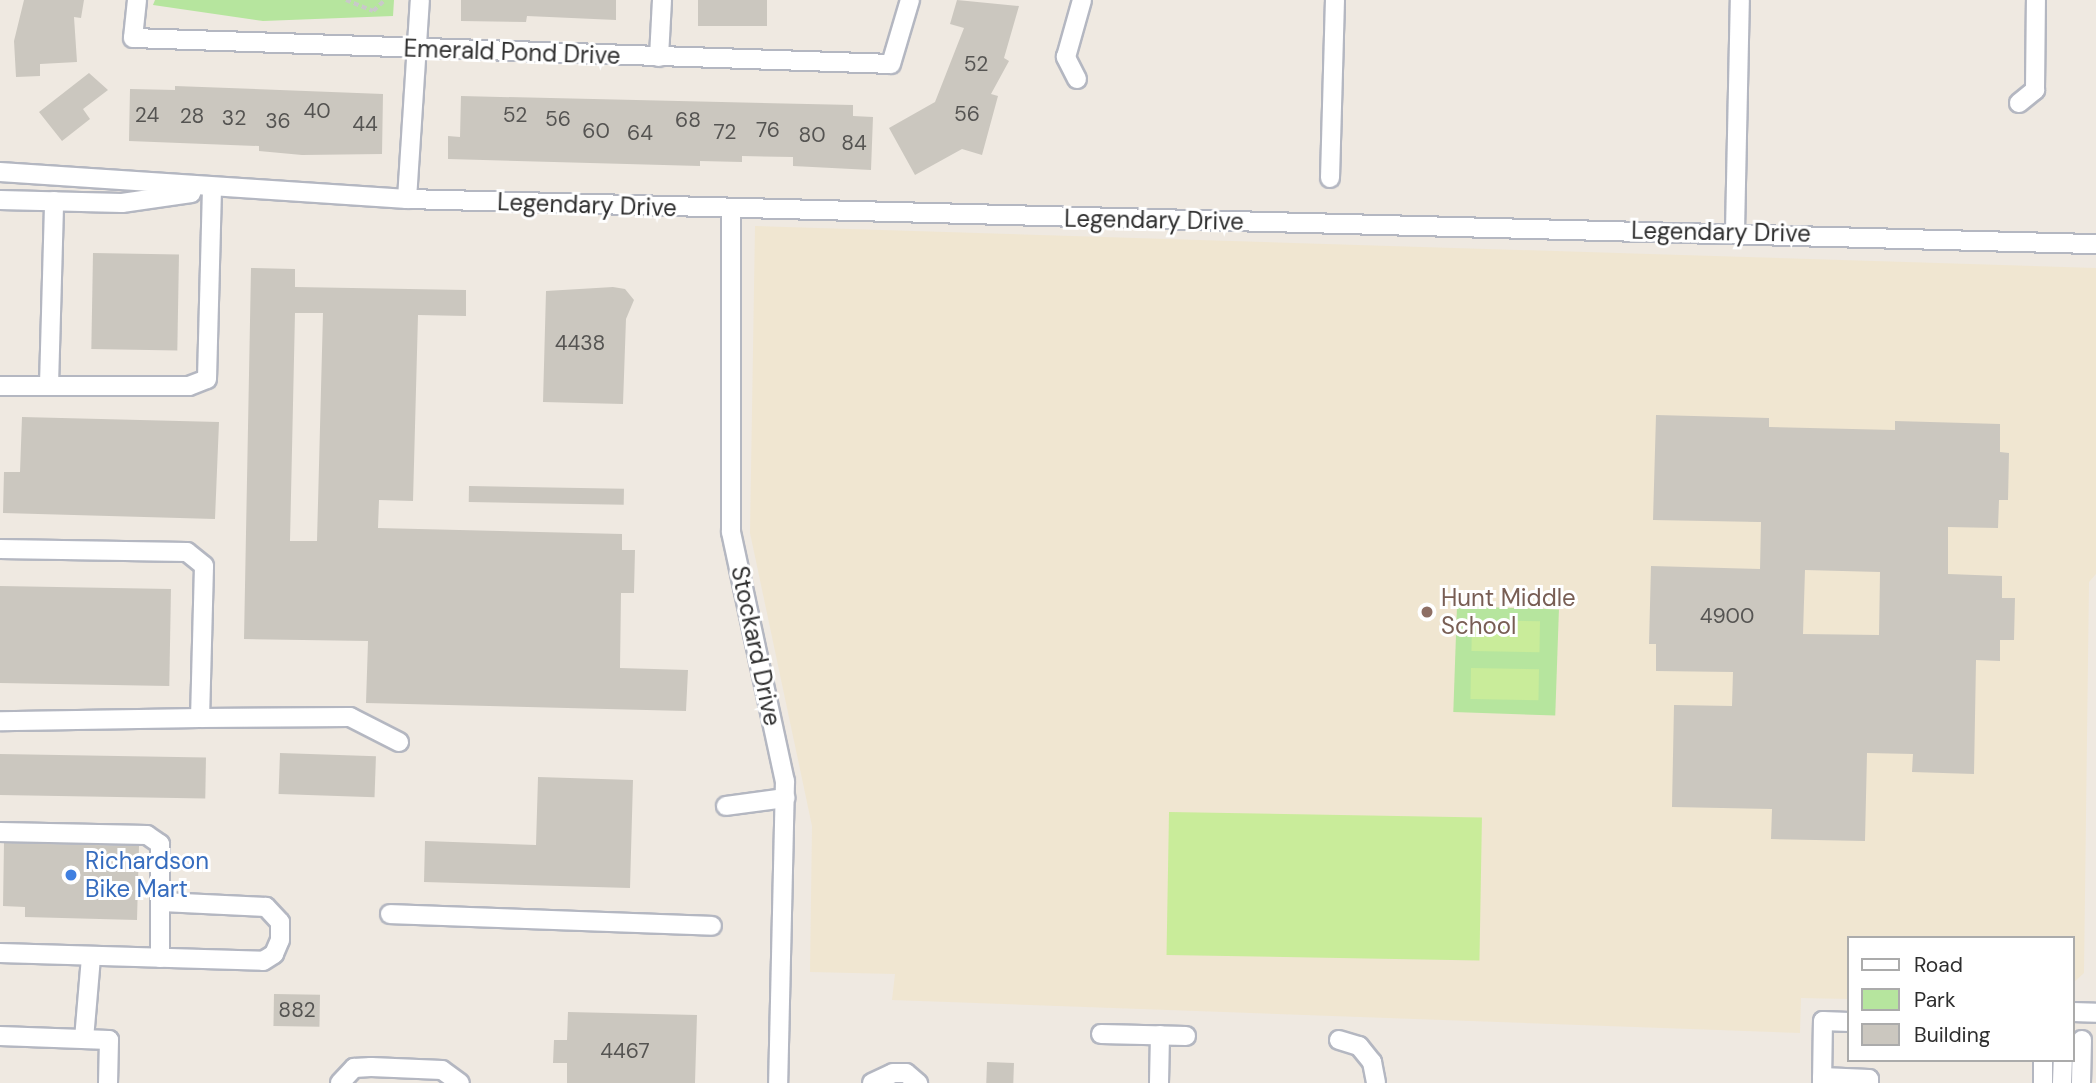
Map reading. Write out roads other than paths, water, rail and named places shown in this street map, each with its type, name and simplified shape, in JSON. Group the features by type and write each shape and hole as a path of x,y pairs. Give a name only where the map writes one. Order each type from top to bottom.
{"street":[{"name":"Emerald Pond Drive","path":"137,0 133,38 417,50 891,64 910,0"},
{"path":"407,200 420,0"},
{"path":"659,57 662,0"},
{"path":"1077,79 1066,57 1082,0"},
{"path":"1330,178 1335,0"},
{"path":"1735,231 1740,0"},
{"path":"2019,103 2035,90 2036,0"},
{"name":"Legendary Drive","path":"0,172 122,177 212,190 407,200 1735,231 2096,244"},
{"path":"0,386 189,386 207,379 212,190"},
{"name":"Legendary Drive","path":"0,200 122,203 212,190"},
{"path":"49,385 54,201"},
{"name":"Stockard Drive","path":"731,209 731,532 785,798 778,1083"},
{"path":"0,550 187,552 204,566 200,718"},
{"path":"0,721 350,717 399,742"},
{"path":"726,806 785,798"},
{"path":"0,832 147,835 160,844 160,958"},
{"path":"0,953 263,961 274,954 280,940 280,922 266,907 162,902"},
{"path":"390,914 712,926"},
{"path":"84,1039 90,957"},
{"path":"2075,1012 2096,1013"},
{"path":"1848,1022 1823,1021 1822,1080 1869,1081"},
{"path":"1101,1034 1186,1036"},
{"path":"1159,1083 1160,1035"},
{"path":"0,1036 109,1040 108,1083"},
{"path":"1339,1040 1359,1046 1372,1062 1376,1083"},
{"path":"2081,1083 2086,1040"},
{"path":"2086,1040 2090,1083"},
{"path":"2043,1062 2043,1083"},
{"path":"2052,1083 2053,1062"},
{"path":"2062,1083 2063,1062"},
{"path":"2071,1083 2072,1062"},
{"path":"340,1083 354,1068 371,1067 442,1070 460,1083"},
{"path":"872,1083 893,1073 906,1073 918,1083"}],"place":[{"name":"Hunt Middle School","path":"1427,612"},
{"name":"Richardson Bike Mart","path":"71,875"}]}
